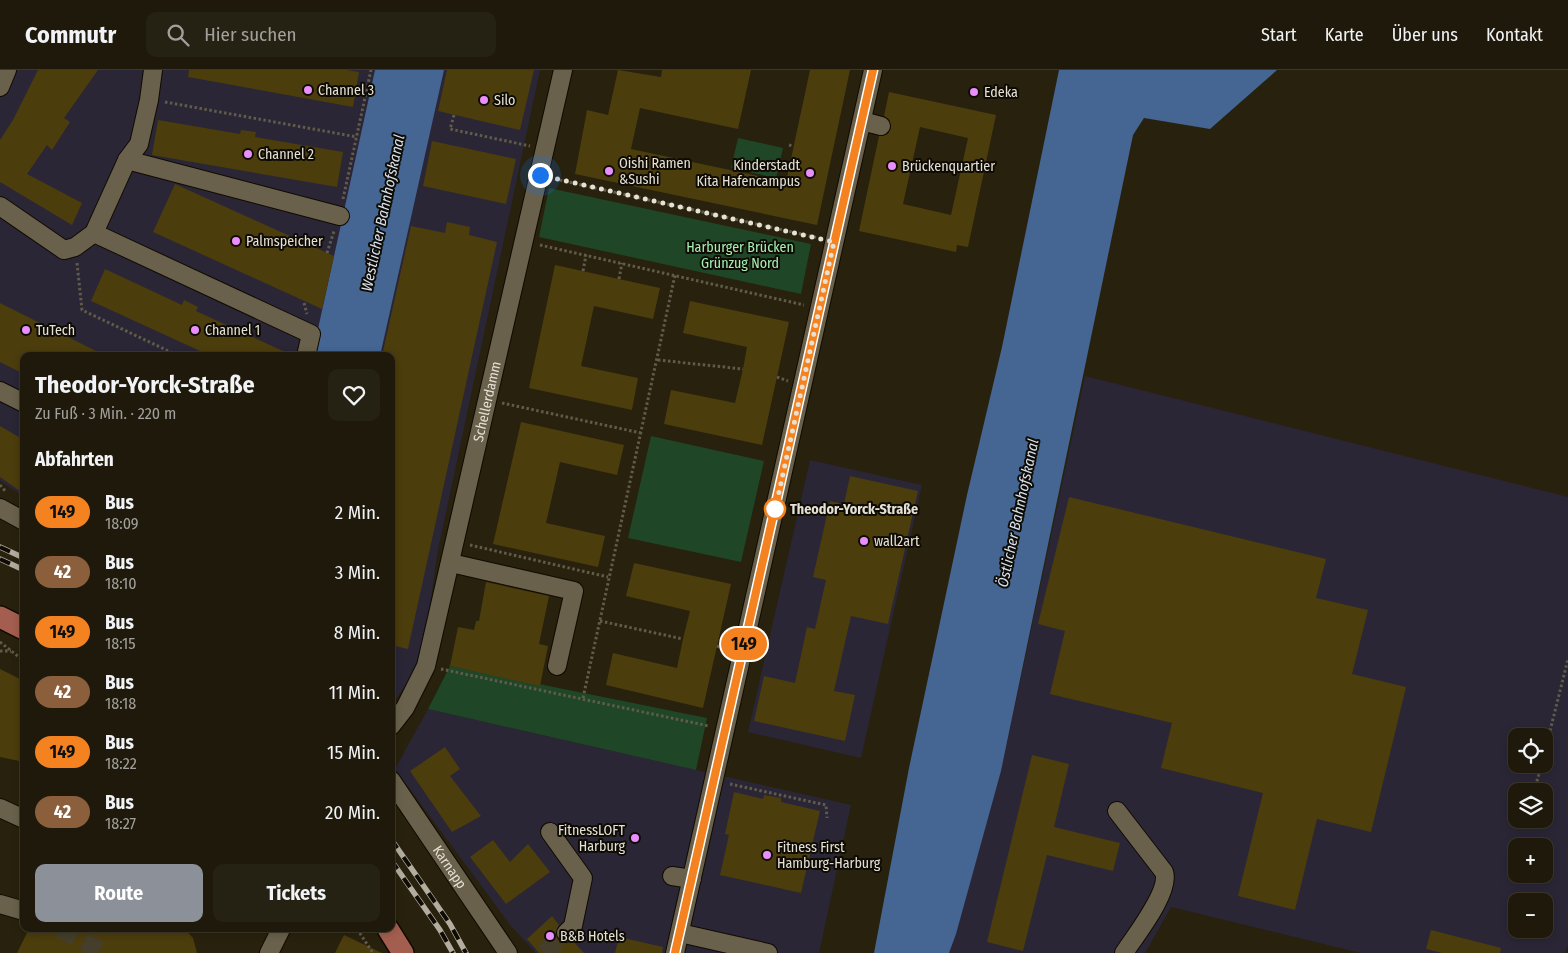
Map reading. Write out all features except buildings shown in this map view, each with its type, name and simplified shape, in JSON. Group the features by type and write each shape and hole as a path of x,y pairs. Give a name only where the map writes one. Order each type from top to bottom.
{"main road":[{"path":"0,617 20,627"},
{"path":"390,932 403,953"}],"street":[{"path":"0,87 7,70"},
{"path":"0,206 64,250 75,247 94,233 127,160 139,144 149,100 153,70"},
{"name":"Schellerdamm","path":"395,721 405,708 426,666 563,70"},
{"path":"675,953 873,70"},
{"path":"862,121 881,126"},
{"path":"127,160 340,216"},
{"path":"94,233 311,334 307,352"},
{"path":"0,391 20,400"},
{"path":"0,508 20,519"},
{"path":"451,562 574,591 557,666"},
{"name":"Karnapp","path":"395,786 508,953"},
{"path":"0,808 20,817"},
{"path":"1117,811 1164,872 1166,886 1124,953"},
{"path":"550,832 583,878 573,926 566,933"},
{"path":"672,876 692,880"},
{"path":"0,904 20,907"},
{"path":"269,953 280,932"},
{"path":"680,933 768,953"}],"path":[{"path":"327,253 340,216 371,70"},
{"path":"162,102 357,137"},
{"path":"454,115 450,129 545,150"},
{"path":"789,145 793,146"},
{"path":"540,175 834,242"},
{"path":"524,242 820,308"},
{"path":"75,247 82,310 171,352"},
{"path":"583,271 586,255"},
{"path":"619,279 622,263"},
{"path":"583,698 675,275"},
{"path":"658,360 743,369"},
{"path":"488,400 641,433"},
{"path":"456,542 608,577"},
{"path":"600,621 683,639"},
{"path":"0,642 20,658"},
{"path":"0,651 12,651"},
{"path":"1549,728 1556,698 1568,660"},
{"path":"426,666 583,698 725,730"},
{"path":"715,780 776,796 826,805 827,818"},
{"path":"359,932 373,953"}],"shaded area":[{"path":"0,70 540,70 437,555 425,642 410,679 395,700 395,352 20,352 20,494 0,481"},
{"path":"1085,376 1568,497 1568,945 1565,953 1361,953 1171,907 1145,953 949,953 1001,771"},
{"path":"810,460 922,485 861,758 748,732"},
{"path":"428,709 851,805 819,953 536,953 511,926 395,769"}],"green space":[{"path":"738,138 783,148 776,178 731,168"},
{"name":"Harburger Brücken Grünzug Nord","path":"549,188 811,244 801,294 539,237"},
{"path":"651,436 764,461 741,562 628,538"},
{"path":"450,666 707,718 696,770 428,709"}],"water":[{"name":"Westlicher Bahnhofskanal","path":"375,70 444,70 381,352 313,352"},
{"name":"Östlicher Bahnhofskanal","path":"1059,70 1277,70 1210,129 1144,118 1133,135 1001,771 956,934 949,953 874,953 909,768 967,495 1002,347"}],"tunnel":[{"path":"66,932 105,953"},
{"path":"544,953 566,933"}],"railway":[{"path":"0,547 20,556"},
{"path":"0,559 20,568"},
{"path":"395,845 450,924 466,953"},
{"path":"395,866 440,930 453,953"}],"bus line":[{"name":"149","path":"675,953 782,484 873,70"}],"place":[{"name":"Channel 3","path":"308,90"},
{"name":"Edeka","path":"974,92"},
{"name":"Silo","path":"484,100"},
{"name":"Channel 2","path":"248,154"},
{"name":"Brückenquartier","path":"892,166"},
{"name":"Oishi Ramen &Sushi","path":"609,171"},
{"name":"Kinderstadt Kita Hafencampus","path":"810,173"},
{"name":"Palmspeicher","path":"236,241"},
{"name":"TuTech","path":"26,330"},
{"name":"Channel 1","path":"195,330"},
{"name":"Theodor-Yorck-Straße","path":"775,509"},
{"name":"wall2art","path":"864,541"},
{"name":"FitnessLOFT Harburg","path":"635,838"},
{"name":"Fitness First Hamburg-Harburg","path":"767,855"},
{"name":"B&B Hotels","path":"550,936"}],"route":[{"path":"540,175 834,242 774,515 775,509"}]}
